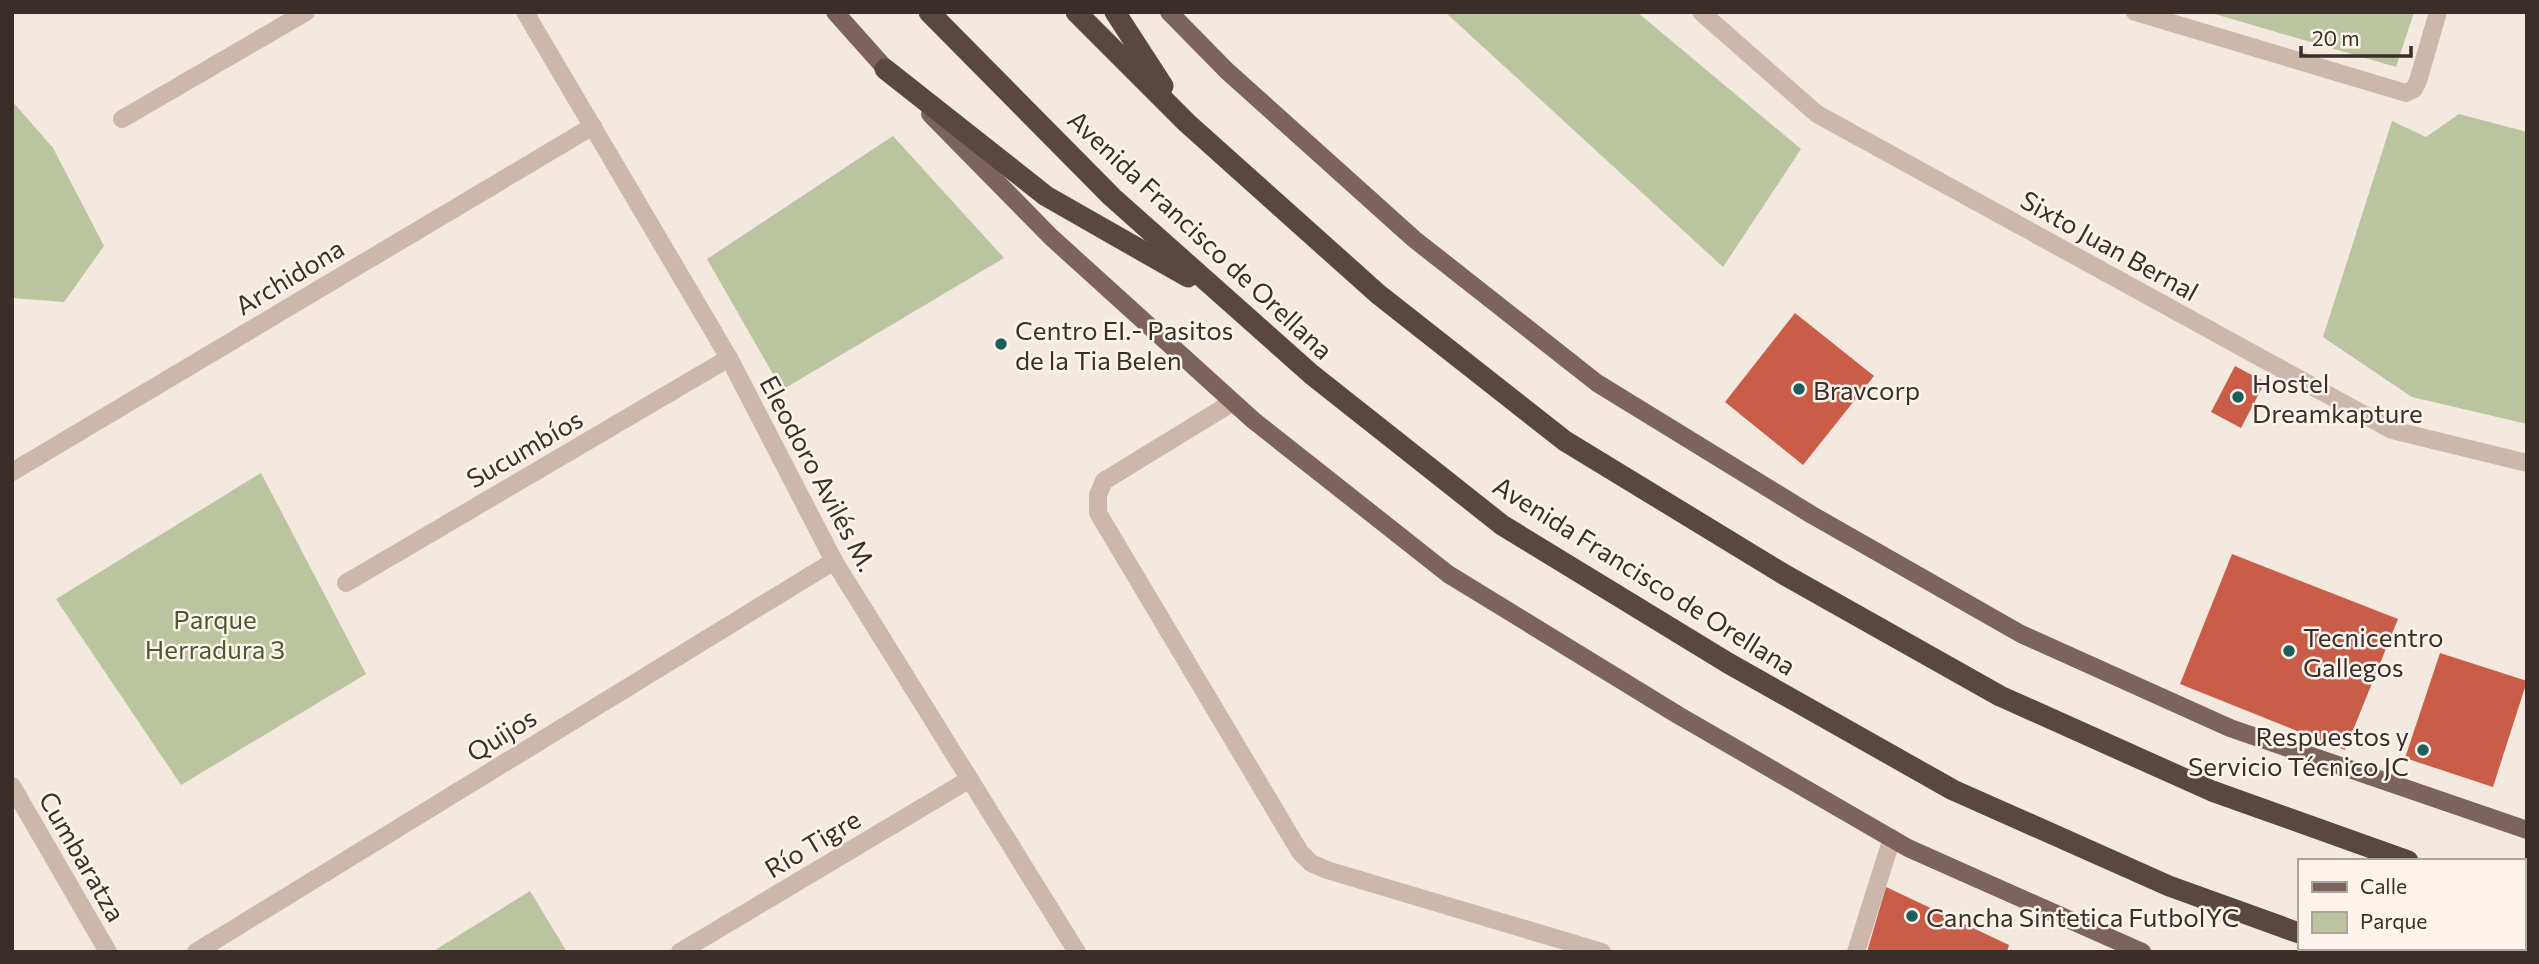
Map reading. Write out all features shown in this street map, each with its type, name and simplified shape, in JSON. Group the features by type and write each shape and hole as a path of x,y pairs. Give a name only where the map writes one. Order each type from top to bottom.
{"highway":[{"name":"Avenida Francisco de Orellana","path":"929,12 1112,197 1311,374 1502,525 1728,663 1953,790 2169,886 2298,933"},
{"path":"1076,12 1186,123 1378,294 1565,441 1785,575 2000,696 2212,791 2402,859"},
{"path":"1115,12 1186,123"},
{"path":"885,69 1046,196 1226,299"}],"main road":[{"path":"835,12 885,69 1051,237 1233,402 1448,574 1678,716 1892,838 2142,952"},
{"path":"1169,12 1227,71 1414,239 1597,383 1801,508 2021,634 2230,728 2527,830"}],"street":[{"path":"122,119 306,12"},
{"name":"Eleodoro Avilés M.","path":"525,12 729,358 834,561 1077,952"},
{"name":"Sixto Juan Bernal","path":"1701,12 1817,114 2392,430 2527,463"},
{"path":"2135,12 2406,93 2414,89 2438,12"},
{"name":"Archidona","path":"12,472 593,126"},
{"name":"Sucumbíos","path":"346,583 729,358"},
{"path":"1233,402 1104,481 1098,495 1098,513 1300,852 1311,863 1327,870 1602,952"},
{"name":"Quijos","path":"196,952 834,561"},
{"name":"Río Tigre","path":"680,952 970,779"},
{"name":"Cumbaratza","path":"12,786 108,952"},
{"path":"1856,952 1892,838"}],"green space":[{"path":"1445,12 1637,12 1801,149 1723,267"},
{"path":"2208,12 2414,12 2396,67"},
{"path":"12,101 53,148 104,246 64,302 12,298"},
{"path":"2459,114 2527,132 2527,424 2412,397 2323,337 2392,121 2426,137"},
{"path":"893,136 1004,258 782,390 707,259"},
{"name":"Parque Herradura 3","path":"261,473 366,674 181,785 56,599"},
{"path":"530,891 567,952 432,952"}],"building":[{"name":"Bravcorp","path":"1795,313 1874,376 1803,465 1725,402"},
{"name":"Hostel Dreamkapture","path":"2235,366 2265,382 2241,428 2211,412"},
{"name":"Tecnicentro Gallegos","path":"2232,554 2398,619 2345,750 2180,684"},
{"path":"2440,653 2527,681 2493,787 2405,758"},
{"name":"Cancha Sintetica FutbolYC","path":"1886,887 2009,945 2007,952 1867,952"}],"place":[{"name":"Centro EI.- Pasitos de la Tia Belen","path":"1001,344"},
{"name":"Bravcorp","path":"1799,389"},
{"name":"Hostel Dreamkapture","path":"2238,397"},
{"name":"Tecnicentro Gallegos","path":"2289,651"},
{"name":"Respuestos y Servicio Técnico JC","path":"2423,750"},
{"name":"Cancha Sintetica FutbolYC","path":"1912,916"}]}
